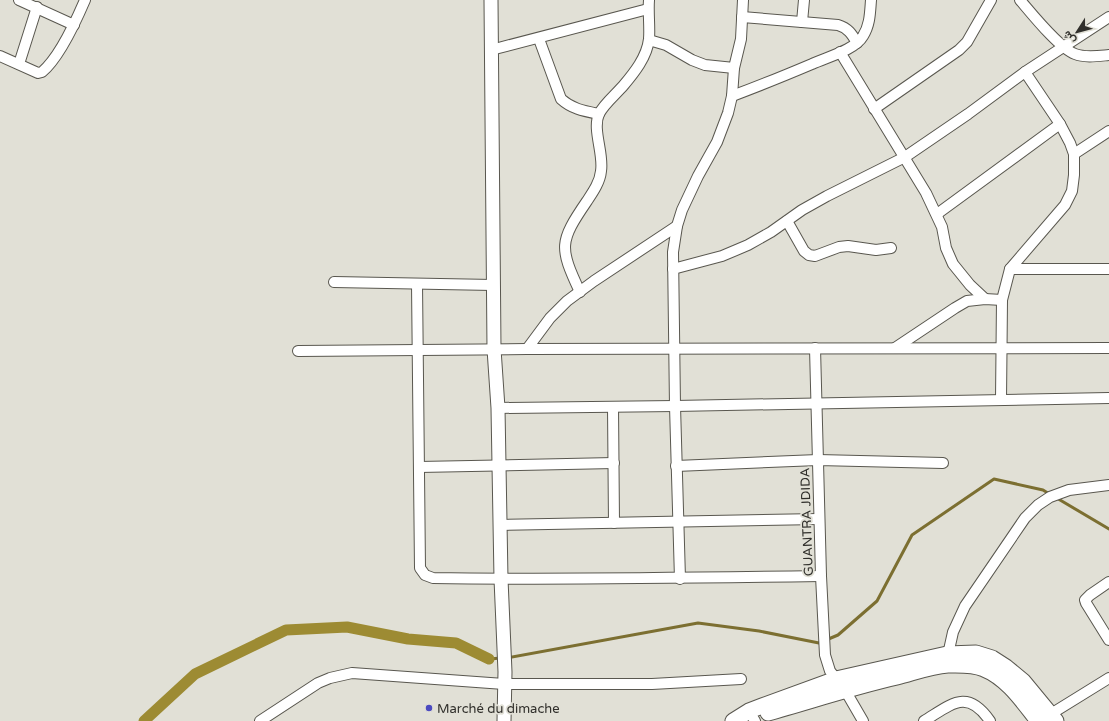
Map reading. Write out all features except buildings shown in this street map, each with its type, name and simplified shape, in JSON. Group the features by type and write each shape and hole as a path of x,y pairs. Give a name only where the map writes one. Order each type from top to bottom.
{"main road":[{"path":"733,721 759,716 840,685 946,660 984,669 998,676 1046,719"}],"street":[{"path":"19,0 33,4 74,25"},
{"path":"0,56 38,72 42,72 61,48 74,25 85,0"},
{"path":"491,0 494,349 498,408 501,579 505,678 504,721"},
{"path":"680,579 676,466 673,252 682,210 698,176 717,142 728,113 732,96 734,68 740,39 743,0"},
{"path":"802,22 804,0"},
{"path":"732,96 782,78 857,43 863,36 869,23 871,0"},
{"path":"874,109 959,50 967,42 991,0"},
{"path":"1020,0 1062,47 1076,54 1091,56 1109,55"},
{"path":"19,64 33,4"},
{"path":"491,50 539,39 648,4 648,40 643,56 635,73 599,114 597,125 602,164 601,174 590,195 571,223 565,238 564,253 568,267 580,292"},
{"path":"742,17 838,25 845,27 857,43"},
{"path":"673,268 722,256 748,245 827,196 905,157 968,114 1025,72 1109,17"},
{"path":"539,39 561,99 567,105 578,110 599,114"},
{"path":"648,40 666,45 692,60 705,65 734,68"},
{"path":"840,52 926,193 942,227 946,248 953,264 970,285 985,300"},
{"path":"1001,399 1002,300 1010,269 1065,205 1072,191 1074,154 1070,143 1060,124 1025,72"},
{"path":"937,214 1060,124"},
{"path":"1074,154 1109,131"},
{"path":"787,221 801,247 809,255 815,256 839,247 848,246 876,250 891,248"},
{"path":"527,349 550,318 567,301 678,226"},
{"path":"1010,269 1109,270"},
{"path":"334,282 494,285"},
{"path":"417,284 420,568 425,576 433,578 501,579 680,579 821,576"},
{"path":"895,348 955,308 967,302 1002,300"},
{"path":"298,351 675,348 1109,348"},
{"name":"GUANTRA JDIDA","path":"815,348 819,519 825,655 830,671 863,721"},
{"path":"498,408 816,404 1001,399 1109,398"},
{"path":"613,407 614,523"},
{"path":"676,466 818,460 943,463"},
{"path":"419,467 614,463"},
{"path":"946,660 953,632 965,606 1029,514 1050,497 1069,490 1109,485"},
{"path":"500,525 819,519"},
{"path":"1109,582 1090,594 1085,600 1109,640"},
{"path":"260,721 318,683 330,678 352,673 652,684 741,678"},
{"path":"1046,719 1109,678"},
{"path":"924,721 959,701 969,701 977,706 990,721"}],"waterway":[{"path":"507,658 698,623 759,631 819,643 838,635 877,601 912,535 994,479 1043,490 1051,495"},
{"path":"1055,497 1109,529"},
{"path":"144,721 195,674 286,630 347,627 408,639 456,643 489,659"},
{"path":"489,659 501,658"}],"place":[{"name":"Marché du dimache","path":"429,708"}]}
